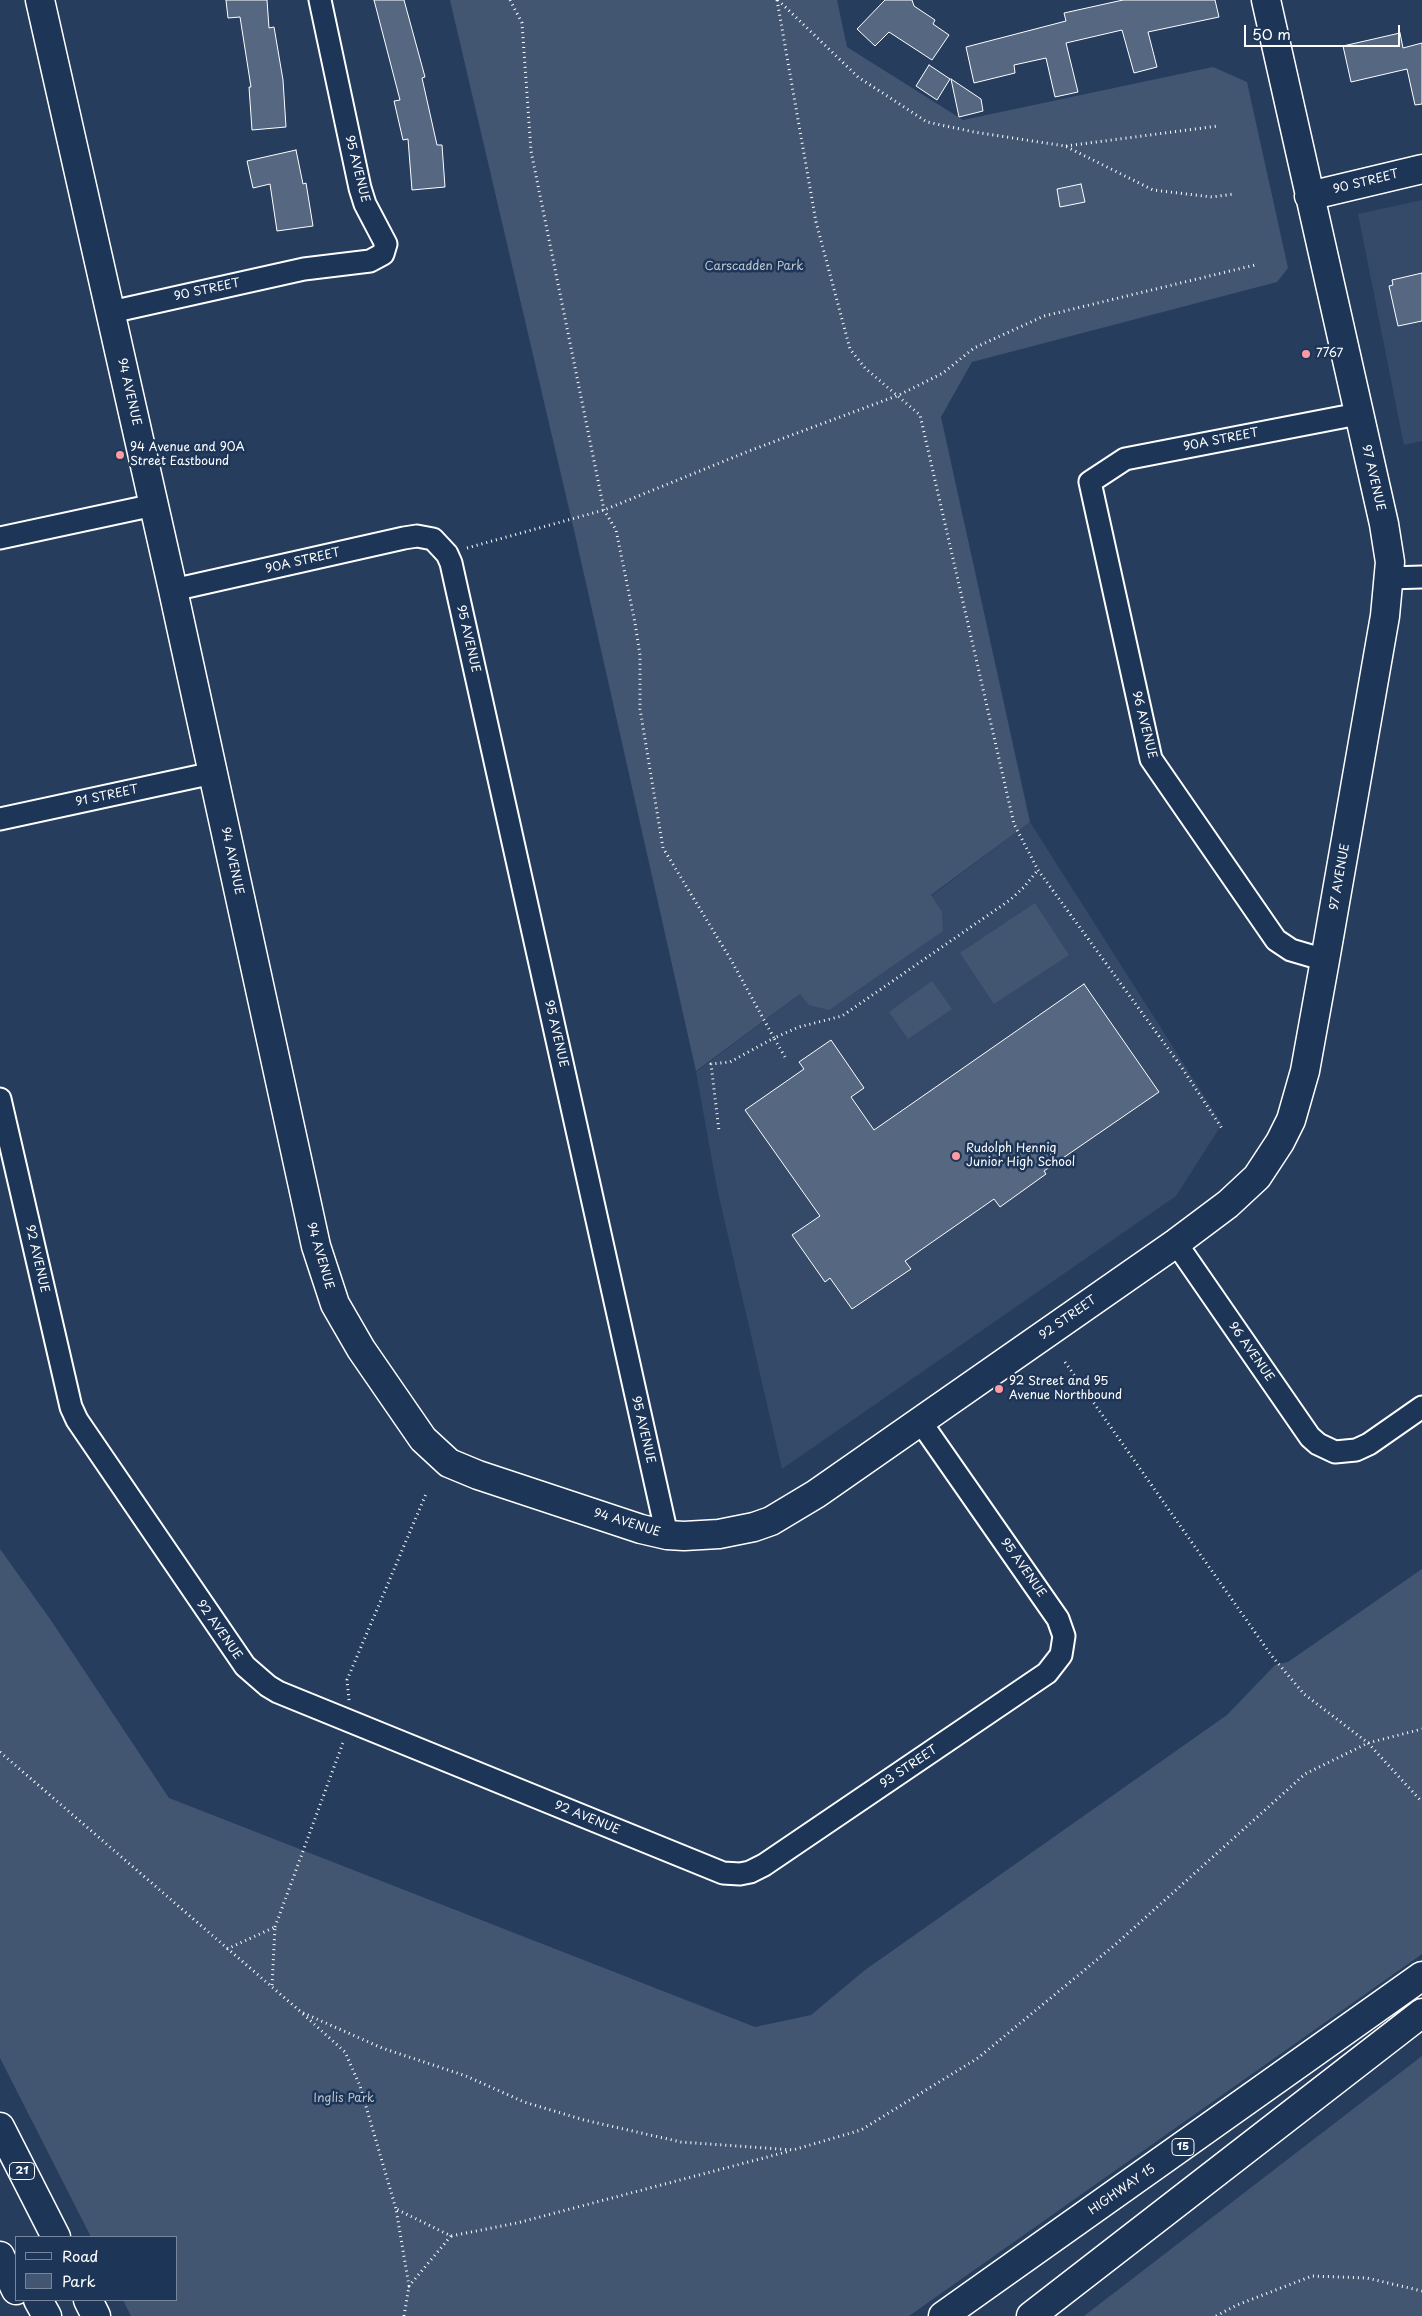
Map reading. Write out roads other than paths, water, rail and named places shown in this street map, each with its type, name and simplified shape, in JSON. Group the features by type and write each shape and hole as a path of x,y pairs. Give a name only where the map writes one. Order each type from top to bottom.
{"street":[{"name":"94 AVENUE","path":"40,0 173,590 324,1277 348,1328 423,1439 449,1463 469,1472 587,1511 648,1531 667,1535"},
{"name":"95 AVENUE","path":"304,269 375,260 386,250 385,241 372,219 363,198 320,0"},
{"name":"97 AVENUE","path":"1266,0 1388,545 1389,578 1385,616 1325,960"},
{"name":"90 STREET","path":"1310,196 1422,168"},
{"name":"90 STREET","path":"111,312 304,269"},
{"name":"90A STREET","path":"1090,482 1125,459 1358,414"},
{"name":"96 AVENUE","path":"1090,482 1151,759 1276,940 1291,950 1325,960"},
{"path":"0,538 154,505"},
{"name":"90A STREET","path":"173,590 416,536 440,547"},
{"name":"95 AVENUE","path":"440,547 451,563 667,1535"},
{"path":"1389,578 1422,577"},
{"name":"91 STREET","path":"0,819 213,773"},
{"name":"92 STREET","path":"667,1535 719,1534 754,1527 771,1520 816,1494 1176,1243 1242,1192 1257,1177 1280,1142 1291,1120 1300,1094 1325,960"},
{"name":"92 AVENUE","path":"0,1099 70,1407 245,1666 278,1692 723,1873 740,1874"},
{"name":"96 AVENUE","path":"1176,1243 1310,1437 1322,1447 1336,1452 1356,1450 1369,1444 1422,1407"},
{"name":"95 AVENUE","path":"920,1421 1058,1618 1064,1636 1064,1645"},
{"name":"93 STREET","path":"740,1874 750,1872 764,1865 1047,1674 1062,1655 1064,1645"},
{"name":"HIGHWAY 15","path":"944,2316 1422,1976"},
{"path":"1031,2316 1422,2013"},
{"name":"21","path":"0,2128 55,2236"},
{"path":"0,2246 15,2259"},
{"path":"0,2256 15,2288"},
{"path":"22,2301 29,2316"},
{"path":"39,2301 47,2316"},
{"path":"88,2301 96,2316"}],"place":[{"name":"7767","path":"1306,354"},
{"name":"94 Avenue and 90A Street Eastbound","path":"120,455"},
{"name":"Rudolph Hennig Junior High School","path":"956,1156"},
{"name":"92 Street and 95 Avenue Northbound","path":"999,1389"}],"park label":[{"name":"Carscadden Park","path":"754,267"},
{"name":"Inglis Park","path":"344,2099"}]}
